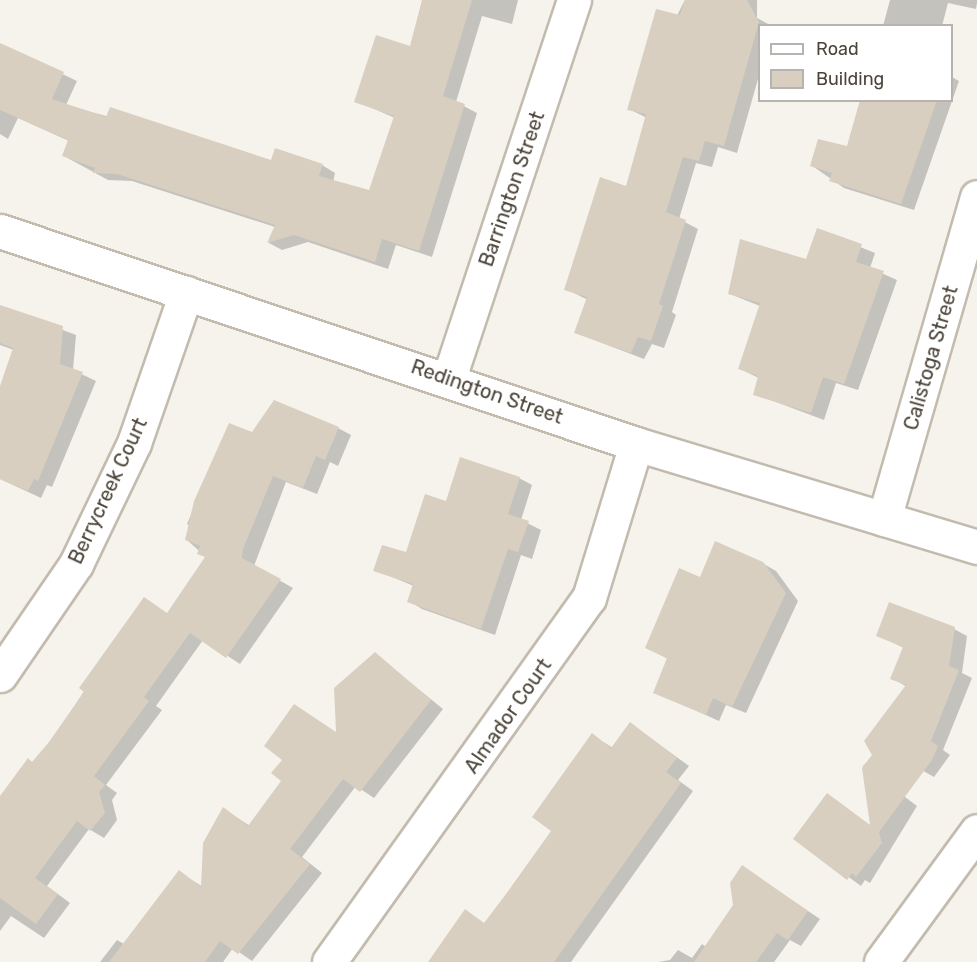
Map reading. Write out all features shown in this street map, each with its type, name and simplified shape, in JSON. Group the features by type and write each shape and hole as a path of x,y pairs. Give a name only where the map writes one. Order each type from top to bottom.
{"street":[{"name":"Barrington Street","path":"449,378 574,0"},
{"name":"Calistoga Street","path":"884,519 972,240 977,197"},
{"name":"Redington Street","path":"0,231 449,378 636,444 977,547"},
{"name":"Berrycreek Court","path":"0,675 90,534 134,443 186,293"},
{"name":"Almador Court","path":"329,962 589,598 636,444"},
{"path":"881,962 977,831"}],"building":[{"path":"422,0 472,0 443,96 465,104 419,251 382,239 375,262 294,235 267,243 275,225 117,174 93,173 95,168 62,156 68,140 0,110 0,43 64,72 52,99 106,117 110,107 271,160 275,148 323,164 319,176 369,190 394,116 354,102 376,35 410,46"},
{"path":"685,0 747,0 759,22 724,146 705,141 699,161 683,157 666,212 686,220 659,304 663,306 651,341 638,337 631,353 574,333 587,297 564,290 600,177 626,186 646,114 627,110 656,9 680,15"},
{"path":"859,102 936,102 901,204 829,181 832,173 810,166 818,139 847,146"},
{"path":"817,228 862,244 856,262 884,271 844,384 823,377 811,413 753,395 758,376 738,369 760,303 728,294 740,239 806,259"},
{"path":"0,305 63,326 60,364 83,372 38,481 34,479 28,491 0,479 0,386 13,348 0,343"},
{"path":"274,400 339,427 325,460 316,456 303,488 273,476 243,549 242,558 281,579 226,658 190,633 144,697 149,701 94,776 105,785 99,792 105,813 90,831 77,821 35,878 58,894 36,924 0,898 0,796 28,758 32,762 49,742 84,692 79,688 144,597 167,613 205,557 197,554 200,546 185,540 194,501 229,423 252,432"},
{"path":"460,457 520,477 508,514 529,521 518,552 508,549 481,629 407,602 413,584 373,571 382,545 406,552 425,494 446,501"},
{"path":"715,541 763,562 786,593 732,707 713,698 706,715 653,693 667,658 645,648 679,568 700,577"},
{"path":"889,602 955,627 949,666 959,670 931,741 938,746 932,760 879,832 882,843 856,877 852,873 847,880 793,839 827,793 870,825 862,768 872,755 864,741 906,685 890,679 903,647 876,636"},
{"path":"375,652 431,700 360,792 343,779 290,849 310,864 238,954 220,941 205,962 109,962 179,870 201,887 203,843 223,807 248,826 281,781 271,773 282,760 264,746 294,704 336,732 334,688"},
{"path":"630,722 677,758 666,772 681,783 554,962 428,962 465,909 484,923 506,894 551,831 532,817 592,733 611,748"},
{"path":"742,865 808,911 788,940 777,933 756,962 694,962 733,905 730,883"}]}
